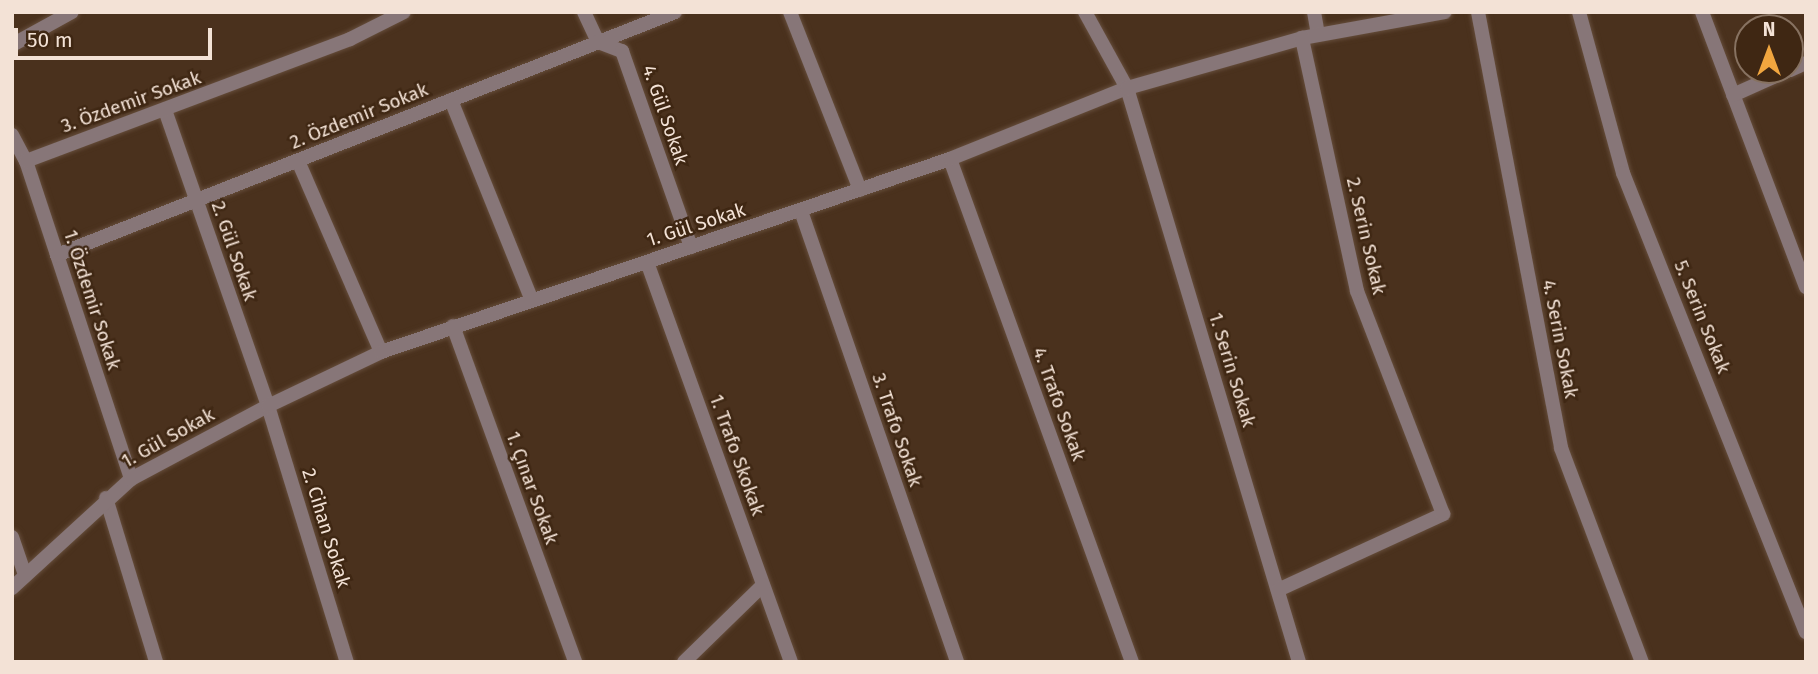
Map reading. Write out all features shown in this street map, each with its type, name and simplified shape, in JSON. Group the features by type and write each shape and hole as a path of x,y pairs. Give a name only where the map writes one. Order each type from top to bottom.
{"street":[{"path":"12,45 72,12"},
{"name":"3. Özdemir Sokak","path":"26,161 350,39 404,12"},
{"path":"584,12 598,42"},
{"name":"2. Özdemir Sokak","path":"57,255 675,12"},
{"path":"790,12 860,190"},
{"name":"1. Serin Sokak","path":"1085,12 1127,88 1299,662"},
{"path":"1314,12 1318,35"},
{"name":"1. Gül Sokak","path":"12,588 106,498 131,479 268,405 381,352 950,159 1127,88 1302,38 1445,12"},
{"name":"4. Serin Sokak","path":"1478,12 1562,448 1642,662"},
{"name":"5. Serin Sokak","path":"1579,12 1623,173 1806,632"},
{"path":"1702,12 1806,287"},
{"name":"2. Serin Sokak","path":"1278,590 1443,514 1357,291 1302,38"},
{"name":"4. Gül Sokak","path":"598,42 622,51 691,247"},
{"path":"1733,95 1758,84"},
{"path":"451,100 532,300"},
{"name":"2. Gül Sokak","path":"165,110 268,405"},
{"name":"1. Özdemir Sokak","path":"12,135 26,161 131,479"},
{"name":"4. Trafo Sokak","path":"950,159 1132,662"},
{"path":"298,161 381,352"},
{"name":"3. Trafo Sokak","path":"801,211 957,662"},
{"name":"1. Trafo Skokak","path":"647,262 791,662"},
{"name":"1. Çınar Sokak","path":"453,326 575,662"},
{"name":"2. Cihan Sokak","path":"268,405 347,662"},
{"path":"106,498 156,662"},
{"path":"12,537 25,575"},
{"path":"684,662 763,585"}]}
